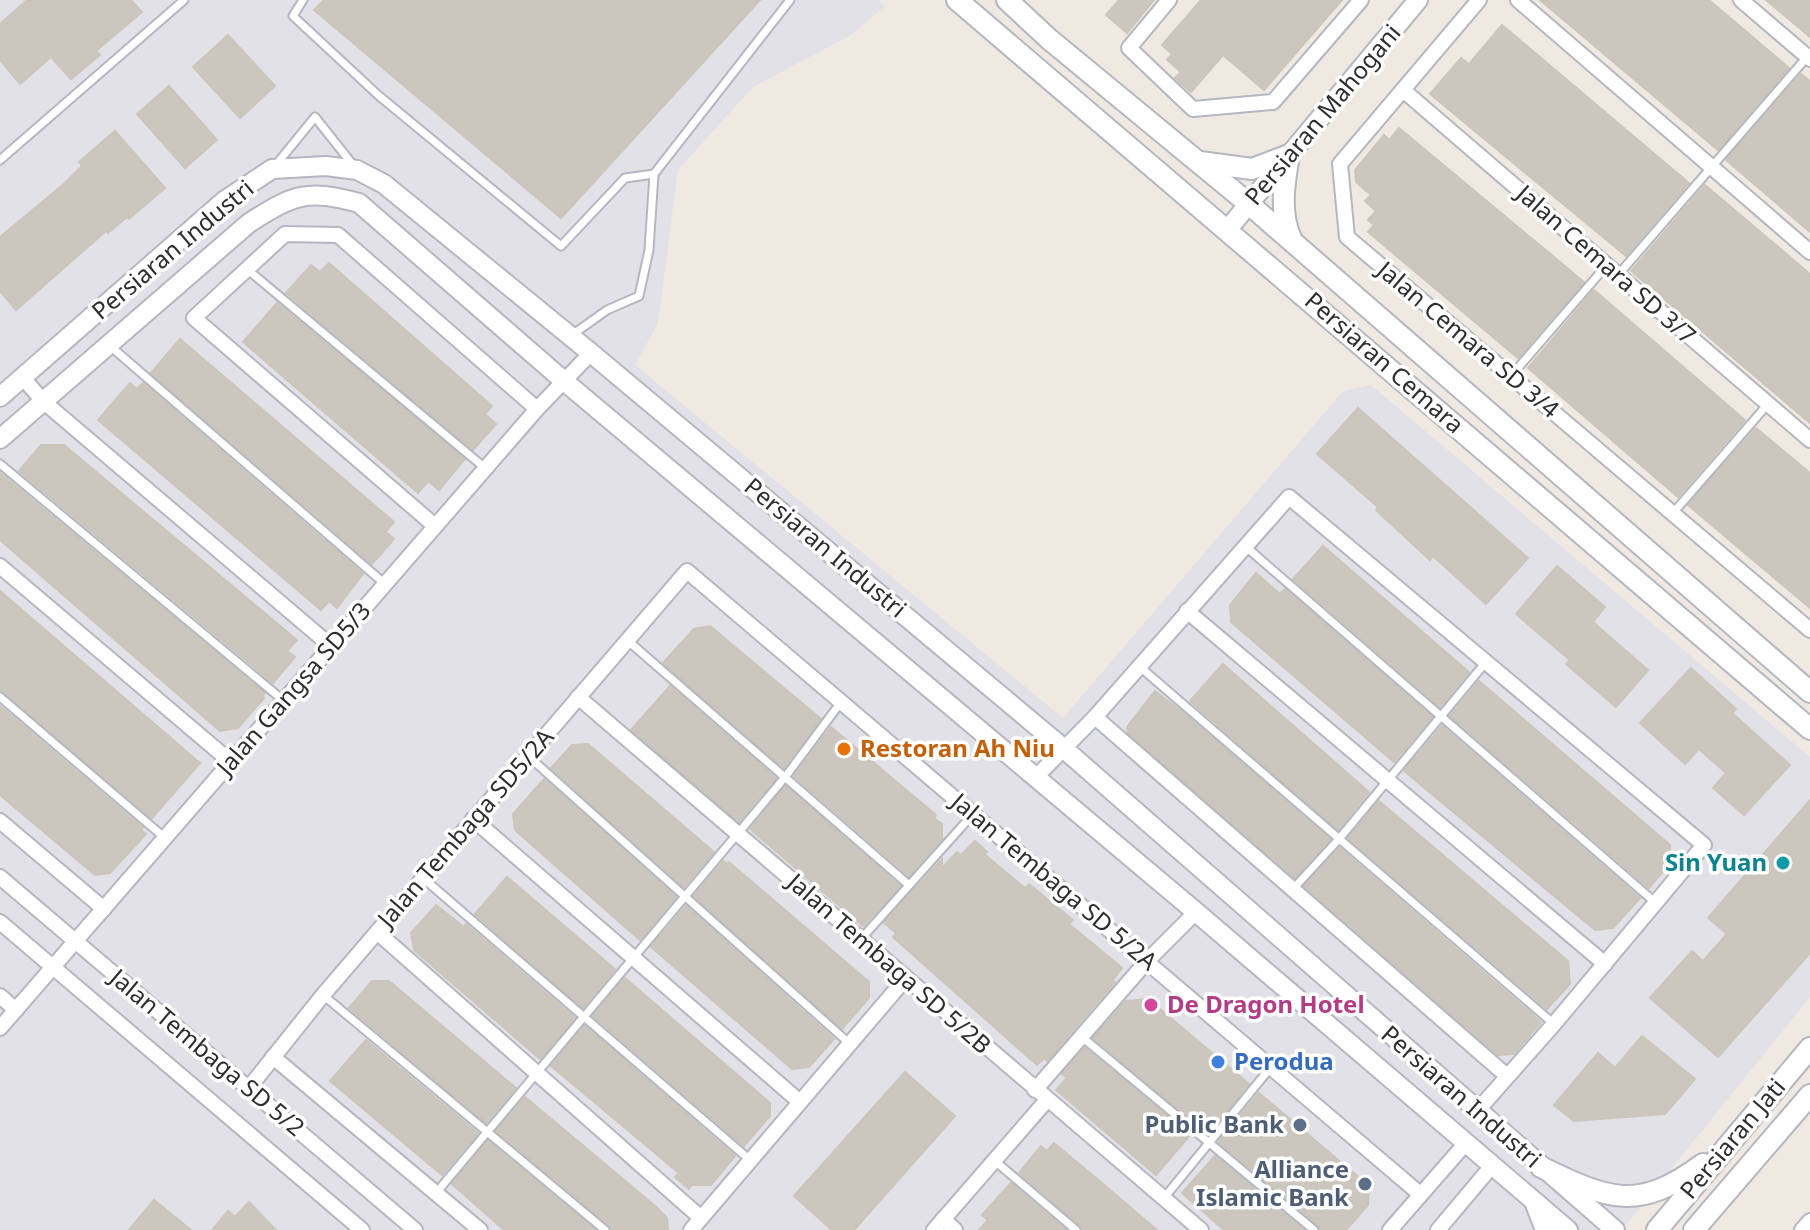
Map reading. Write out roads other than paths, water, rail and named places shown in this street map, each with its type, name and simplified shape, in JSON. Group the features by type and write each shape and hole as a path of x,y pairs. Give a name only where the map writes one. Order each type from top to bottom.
{"main road":[{"name":"Persiaran Cemara","path":"957,0 1810,729"},
{"name":"Persiaran Cemara","path":"1007,0 1249,204 1810,692"},
{"path":"1196,162 1252,169 1289,155"},
{"path":"1289,155 1284,183 1284,224 1292,243"},
{"name":"Persiaran Jati","path":"1657,1230 1810,1048"},
{"name":"Persiaran Jati","path":"1694,1230 1810,1095"},
{"path":"1541,1167 1590,1191 1633,1197 1660,1191 1687,1176 1726,1147"},
{"path":"1536,1204 1546,1230"}],"street":[{"path":"1169,0 1129,48 1193,109 1273,102 1361,0"},
{"name":"Persiaran Mahogani","path":"1228,229 1418,0"},
{"name":"Jalan Cemara SD 3/4","path":"1479,0 1340,164 1347,237 1810,630"},
{"path":"1518,0 1810,252"},
{"path":"1741,0 1809,58"},
{"name":"Jalan Cemara SD 3/7","path":"1403,90 1810,440"},
{"name":"Persiaran Industri","path":"0,397 224,201 272,169 326,166 357,170 384,184 591,353 1063,748 1615,1230"},
{"name":"Persiaran Industri","path":"0,439 249,223 282,202 307,195 328,194 359,203 564,381 1196,912 1568,1230"},
{"path":"435,526 194,318 285,234 338,235 537,409"},
{"name":"Jalan Gangsa SD5/3","path":"0,1028 485,468 591,353"},
{"path":"22,377 44,402 331,646"},
{"path":"1035,778 1095,717 1289,497 1704,845 1657,904 1477,1111"},
{"path":"0,566 231,762"},
{"name":"Jalan Tembaga SD5/2A","path":"248,1089 323,995 687,571"},
{"name":"Jalan Tembaga SD 5/2A","path":"687,571 1420,1194"},
{"path":"1187,611 1605,964"},
{"name":"Jalan Tembaga SD 5/2B","path":"578,697 1201,1230"},
{"path":"1095,717 1507,1076"},
{"path":"473,819 800,1102"},
{"path":"0,821 104,909"},
{"name":"Jalan Tembaga SD 5/2","path":"0,877 415,1230"},
{"path":"955,1230 938,1225 994,1160 1082,1037 1147,961 1196,912"},
{"name":"Jalan Tembaga SD 5/2","path":"0,922 362,1230"},
{"path":"377,932 701,1218"},
{"path":"691,1230 906,978"},
{"path":"0,996 16,1010"},
{"path":"273,1057 480,1230"},
{"path":"1390,1230 1465,1144"},
{"path":"1438,1230 1491,1167"},
{"path":"1802,1230 1810,1221"}],"lane":[{"path":"0,160 184,0"},
{"path":"303,0 297,5 293,16 378,95 561,246 625,178 654,174"},
{"path":"570,336 607,310 639,296 649,250 654,174 790,0"},
{"path":"1511,376 1711,167 1809,58"},
{"path":"272,169 315,117 357,170"},
{"path":"247,269 485,468"},
{"path":"109,345 385,584"},
{"path":"1673,513 1768,404"},
{"path":"0,464 285,701"},
{"path":"1245,546 1657,904"},
{"path":"627,640 909,885"},
{"path":"1292,889 1388,782 1486,662"},
{"path":"1139,665 1554,1024"},
{"path":"0,697 165,838"},
{"path":"436,1193 786,776 841,702"},
{"path":"528,756 850,1044"},
{"path":"861,939 973,814"},
{"path":"423,878 750,1160"},
{"path":"323,995 605,1230"},
{"path":"1082,1037 1314,1230"},
{"path":"1164,1198 1271,1067"},
{"path":"994,1160 1076,1230"}],"place":[{"name":"Restoran Ah Niu","path":"844,749"},
{"name":"Sin Yuan","path":"1783,863"},
{"name":"De Dragon Hotel","path":"1151,1005"},
{"name":"Perodua","path":"1218,1062"},
{"name":"Public Bank","path":"1300,1125"},
{"name":"Alliance Islamic Bank","path":"1365,1184"}]}
